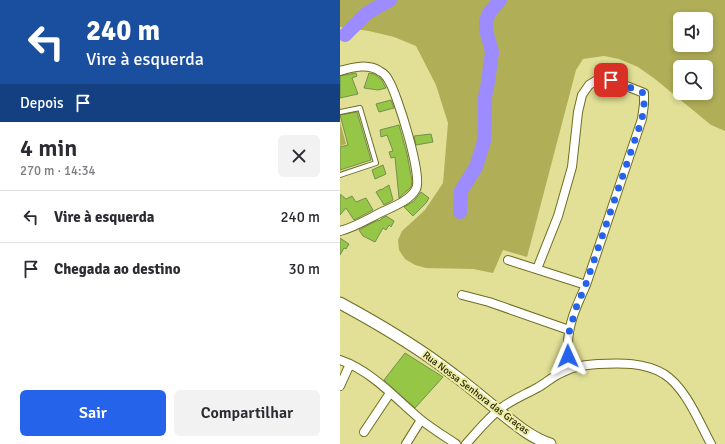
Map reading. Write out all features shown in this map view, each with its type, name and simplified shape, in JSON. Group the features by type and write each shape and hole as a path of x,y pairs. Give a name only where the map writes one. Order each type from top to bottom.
{"street":[{"path":"340,71 350,68 367,67 378,70 386,75 402,111 415,160 418,180 416,189 404,201 340,232"},
{"path":"537,269 558,216 572,167 578,112 582,95 589,86 597,80 611,80 644,93 642,119 569,330 569,369"},
{"path":"508,260 586,284"},
{"path":"462,295 489,302 569,330"},
{"name":"Rua Nossa Senhora das Graças","path":"340,303 371,319 419,349 453,374 520,428 550,444"},
{"path":"340,360 368,375 421,420 456,444"},
{"path":"466,444 498,410 512,400 538,388 557,374 584,365 625,363 643,365 664,374 683,394 711,444"},
{"path":"340,386 350,364"},
{"path":"364,432 390,393"},
{"path":"406,444 421,420"}],"lane":[{"path":"340,112 360,108 376,163 340,176"}],"shaded area":[{"path":"340,0 725,0 725,131 711,125 681,100 713,100 713,60 673,60 673,94 638,67 619,59 604,56 583,59 576,70 527,257 503,250 493,273 473,269 426,268 415,265 405,259 399,250 398,240 402,231 425,210 443,183 448,123 436,85 416,46 394,37 369,31 340,27"},
{"path":"340,122 346,144 340,146"}],"building":[{"path":"356,73 357,76 352,78 358,94 340,98 340,76"},
{"path":"369,73 374,74 381,79 386,88 378,90 364,88"},
{"path":"391,100 394,108 379,112 376,104"},
{"path":"357,112 371,160 340,170 340,147 348,145 340,115"},
{"path":"399,125 407,154 412,181 411,187 399,198 395,157 391,158 389,152 393,151 387,135 381,137 380,130"},
{"path":"431,134 433,142 416,145 414,136"},
{"path":"383,165 386,174 375,179 372,170"},
{"path":"389,185 393,200 384,205 376,192"},
{"path":"421,192 429,198 413,216 404,207 414,201"},
{"path":"340,194 346,199 352,196 356,202 366,198 373,210 354,220 346,208 340,215"},
{"path":"386,216 394,221 391,227 389,225 386,230 383,228 375,242 363,236 359,230 378,220 379,221"},
{"path":"340,238 349,244 346,249 344,248 340,255"},
{"path":"405,353 443,377 415,408 384,380"}],"waterway":[{"path":"345,35 367,13 390,0"},
{"path":"460,212 461,191 476,167 484,141 485,97 492,52 486,30 486,21 489,13 500,0"}],"route":[{"path":"568,356 569,330 597,253 642,119 644,93 611,80"}]}
